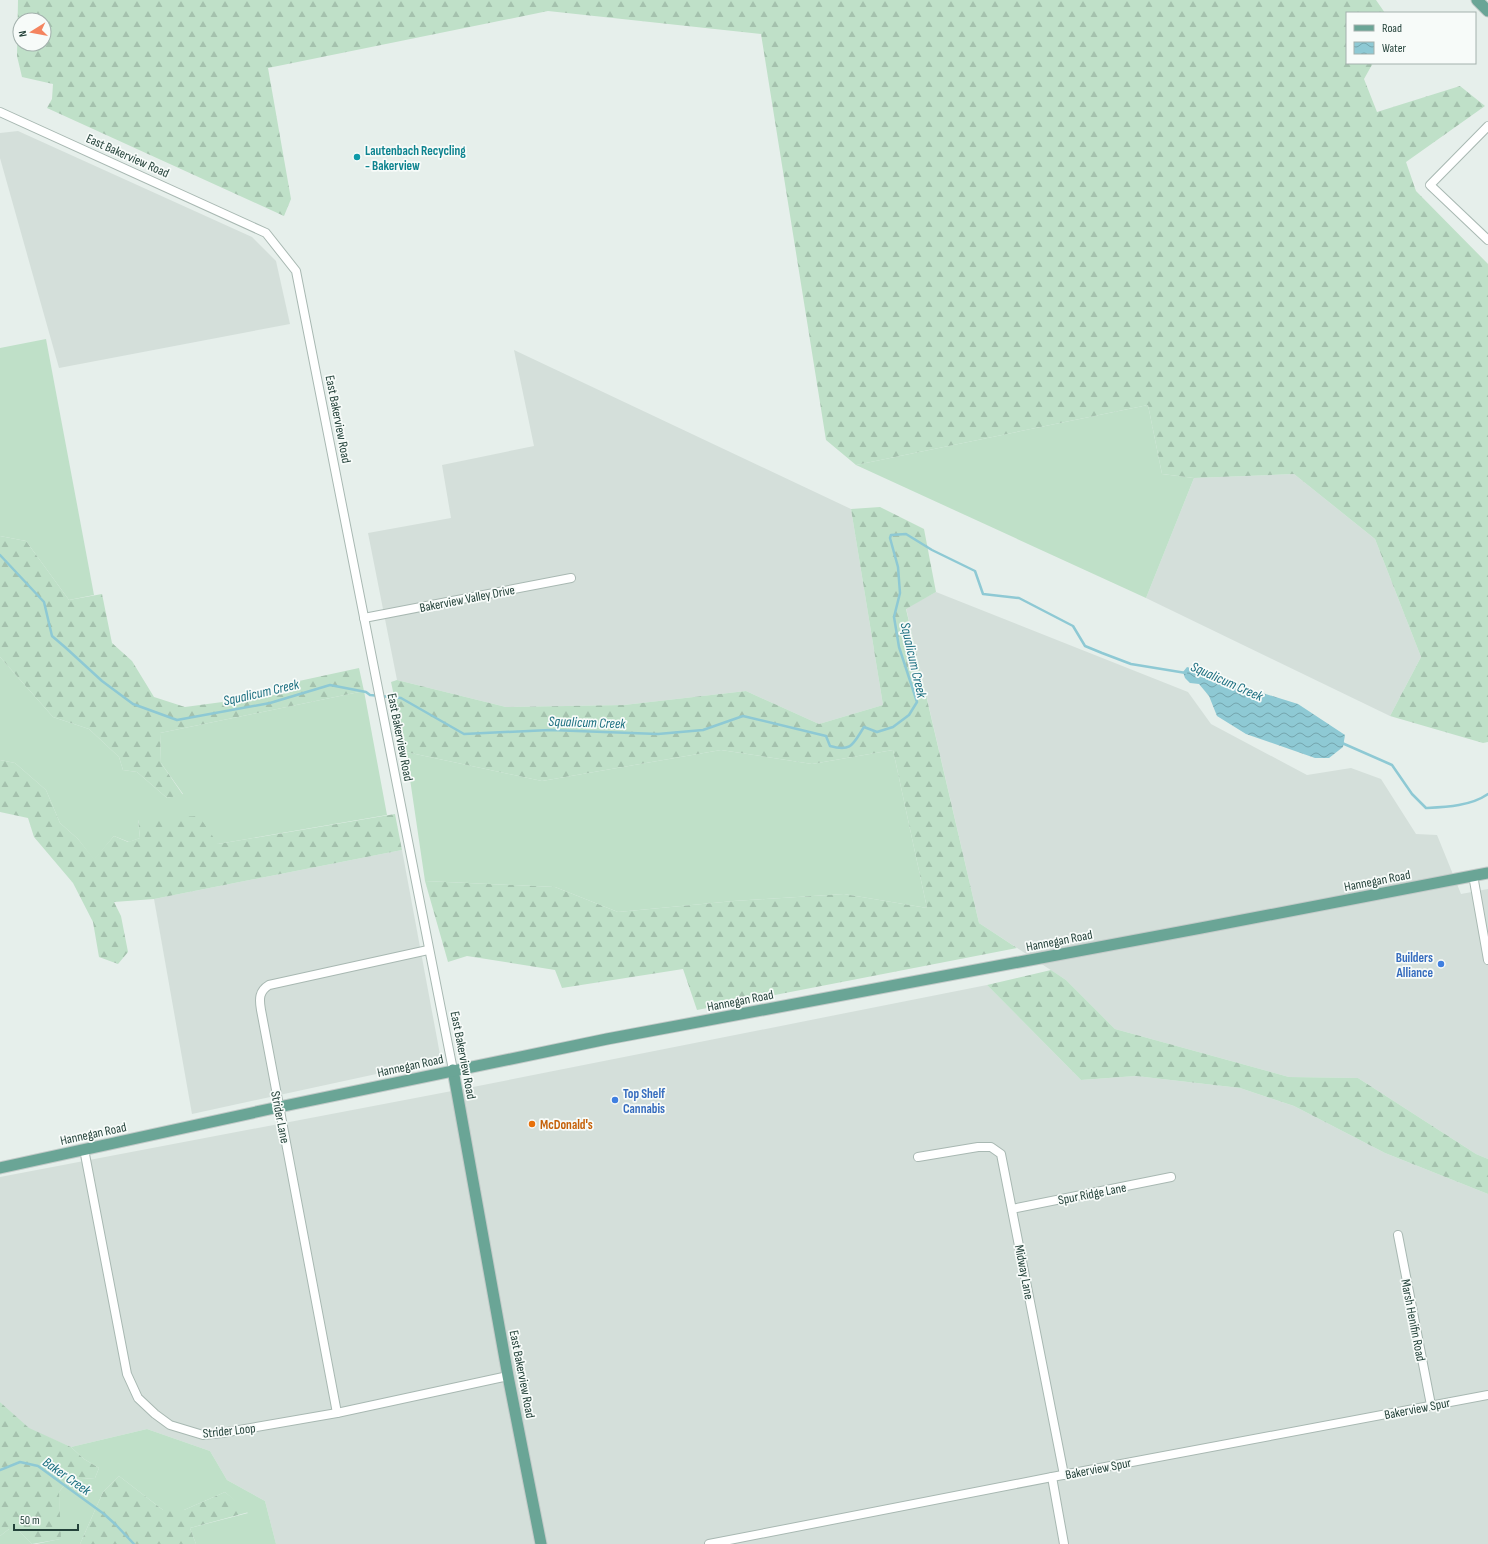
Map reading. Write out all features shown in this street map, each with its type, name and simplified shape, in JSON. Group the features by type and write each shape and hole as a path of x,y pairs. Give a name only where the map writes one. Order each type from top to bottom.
{"main road":[{"path":"1477,0 1488,11"},
{"name":"Hannegan Road","path":"0,1168 453,1070 607,1039 1488,873"},
{"name":"East Bakerview Road","path":"453,1070 508,1376 541,1544"}],"street":[{"name":"East Bakerview Road","path":"0,112 266,234 296,271 428,950 453,1070"},
{"path":"1488,126 1430,184 1488,240"},
{"name":"Bakerview Valley Drive","path":"364,618 571,578"},
{"path":"1472,875 1488,960"},
{"name":"Strider Lane","path":"337,1413 261,1010 261,994 264,988 269,985 428,950"},
{"name":"Midway Lane","path":"918,1157 978,1147 991,1147 1001,1154 1064,1475"},
{"name":"Strider Loop","path":"84,1149 127,1374 138,1398 155,1414 170,1425 204,1435 222,1433 337,1413 508,1376"},
{"name":"Spur Ridge Lane","path":"1012,1209 1171,1177"},
{"name":"Marsh Henifin Road","path":"1398,1235 1431,1405"},
{"name":"Bakerview Spur","path":"709,1544 1052,1477 1488,1395"},
{"path":"1052,1477 1064,1544"}],"shaded area":[{"path":"18,131 252,237 276,261 290,324 59,368 0,158 0,133"},
{"path":"514,350 851,509 883,705 819,724 746,691 624,705 506,707 397,680 368,533 451,518 442,465 534,446"},
{"path":"1294,474 1375,539 1421,657 1390,716 1146,598 1194,478"},
{"path":"936,592 1188,692 1211,724 1307,775 1351,768 1381,779 1416,834 1437,835 1461,894 1488,889 1488,1159 1476,1154 1358,1078 1289,1077 1115,1029 1066,980 979,923 906,608"},
{"path":"402,850 441,1060 192,1114 154,899"},
{"path":"987,985 1081,1080 1136,1076 1240,1088 1294,1106 1385,1153 1488,1194 1488,1544 276,1544 265,1501 227,1480 210,1451 147,1429 71,1447 29,1429 0,1402 0,1177 473,1087"}],"green space":[{"path":"18,0 1376,0 1384,12 1346,12 1346,64 1372,64 1364,79 1377,112 1460,86 1485,106 1406,162 1416,191 1488,264 1488,742 1483,743 1390,716 1421,657 1375,539 1294,474 1194,478 1162,474 1148,405 856,465 826,440 761,34 548,11 268,68 291,199 284,216 47,108 52,99 53,84 22,77 17,56 17,52 52,52 52,12 18,12"},
{"path":"46,339 94,595 69,600 26,541 0,536 0,348"},
{"path":"1148,405 1162,474 1194,478 1146,598 856,465"},
{"path":"880,507 924,529 936,592 906,609 979,923 1017,948 697,1010 683,969 562,988 555,970 467,956 448,962 425,881 555,887 618,912 734,901 844,894 927,908 893,750 812,764 721,750 542,781 406,752 391,682 397,680 506,707 624,705 746,691 819,724 883,705 851,509"},
{"path":"0,536 26,541 69,600 102,594 112,643 132,661 154,697 185,707 289,693 299,681 359,668 364,691 160,733 161,763 183,795 167,798 137,772 123,770 119,757 89,729 53,717 0,657"},
{"path":"0,657 53,717 89,729 119,757 123,770 137,772 167,798 183,794 161,763 160,733 364,691 387,815 218,844 138,820 140,838 129,842 114,836 94,860 78,839 60,823 46,790 15,763 0,760"},
{"path":"721,750 812,764 893,750 927,908 844,894 734,901 618,912 555,887 425,881 406,752 542,781"},
{"path":"0,760 15,763 46,790 60,823 78,839 94,859 114,836 128,842 140,838 138,819 199,816 218,844 395,814 402,850 154,899 114,902 121,916 128,952 118,964 99,957 93,922 73,883 34,837 28,818 0,812"},
{"path":"1051,970 1066,980 1115,1029 1289,1077 1358,1078 1476,1154 1488,1159 1488,1194 1385,1153 1294,1106 1240,1088 1136,1076 1081,1080 987,985"},
{"path":"0,1402 29,1428 71,1447 84,1459 99,1468 95,1478 68,1480 59,1492 61,1539 32,1544 17,1529 9,1529 0,1536"},
{"path":"147,1429 210,1451 227,1480 265,1501 276,1544 196,1544 190,1528 248,1513 225,1492 184,1510 163,1510 119,1476 103,1492 80,1544 36,1544 60,1539 59,1492 68,1480 95,1478 99,1468 84,1459 71,1447"},
{"path":"119,1476 163,1510 184,1510 225,1492 249,1512 190,1528 196,1544 80,1544 103,1492"},
{"path":"9,1529 17,1529 32,1544 0,1544 0,1536"}],"water":[{"path":"1187,667 1298,704 1345,735 1343,747 1329,758 1315,758 1246,734 1217,716 1209,696 1199,684 1190,683 1185,678 1183,672"}],"waterway":[{"name":"Squalicum Creek","path":"0,555 44,602 52,636 102,681 133,704 177,720 270,703 330,685 366,692 370,695 401,698 464,734 550,730 658,734 703,730 743,716 826,736 830,746 837,748 848,747 854,742 864,727 877,732 893,727 909,715 917,702 899,647 894,617 900,593 898,567 890,538 891,535 906,534 932,550 975,571 983,594 1019,598 1073,626 1085,646 1131,664 1186,673"},
{"name":"Squalicum Creek","path":"1342,743 1392,765 1412,794 1426,808 1466,803 1488,794"},
{"name":"Baker Creek","path":"0,1470 20,1462 38,1466 104,1514 134,1544"}],"place":[{"name":"Lautenbach Recycling - Bakerview","path":"357,157"},
{"name":"Builders Alliance","path":"1441,964"},
{"name":"Top Shelf Cannabis","path":"615,1100"},
{"name":"McDonald's","path":"532,1124"}]}
